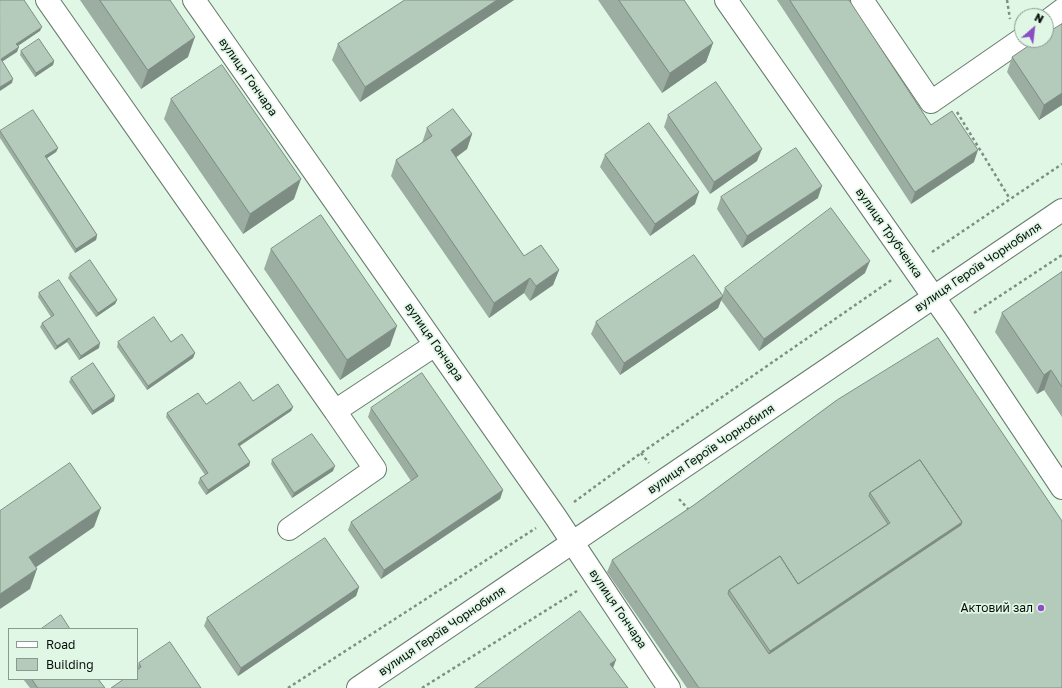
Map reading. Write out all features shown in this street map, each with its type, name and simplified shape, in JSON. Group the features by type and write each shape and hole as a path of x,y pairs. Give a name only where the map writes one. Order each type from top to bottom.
{"street":[{"path":"47,0 375,469 289,529"},
{"name":"вулиця Гончара","path":"194,0 573,542 670,688"},
{"name":"вулиця Трубченка","path":"726,0 954,326 1062,488"},
{"path":"862,0 931,102 1014,45"},
{"name":"вулиця Героїв Чорнобиля","path":"358,688 1062,210"},
{"path":"335,411 436,345"}],"path":[{"path":"945,93 1010,199"},
{"path":"288,688 555,516 641,453 1062,164"},
{"path":"954,326 1062,255"},
{"path":"641,453 663,482 691,513"},
{"path":"422,688 597,578"}],"building":[{"path":"0,0 24,0 42,27 16,44 19,47 1,59 13,79 0,87"},
{"path":"100,0 170,0 195,37 148,70"},
{"path":"405,0 497,0 365,87 338,44"},
{"path":"619,0 684,0 713,43 670,73"},
{"path":"790,0 849,0 931,125 952,111 978,150 915,192"},
{"path":"1062,24 1062,93 1044,105 1012,57 1025,48 1054,48 1054,29"},
{"path":"39,39 54,61 36,73 21,51"},
{"path":"222,65 301,179 250,214 171,99"},
{"path":"716,82 762,149 714,182 668,115"},
{"path":"453,109 472,134 451,150 524,256 541,245 559,270 536,286 530,278 494,303 396,160 432,136 427,128"},
{"path":"33,110 58,148 45,156 97,235 76,249 0,131"},
{"path":"649,123 699,192 655,224 605,155"},
{"path":"796,148 822,186 747,236 721,197"},
{"path":"831,208 870,261 764,339 725,288"},
{"path":"321,215 397,326 347,360 271,249"},
{"path":"694,255 723,296 624,363 596,322"},
{"path":"90,260 117,300 98,313 70,274"},
{"path":"1062,272 1062,387 1051,370 1044,375 1002,313"},
{"path":"59,280 100,343 81,356 69,338 57,346 42,323 54,315 39,293"},
{"path":"154,317 171,342 182,334 195,353 148,386 118,342"},
{"path":"938,338 1062,521 1062,688 699,688 612,560 694,505 837,400","holes":["920,460 962,522 961,525 769,654 728,594 729,590 780,556 798,584 888,524 869,496 870,493"]},
{"path":"93,363 115,396 93,411 71,378"},
{"path":"422,373 503,490 384,570 351,522 418,476 371,408"},
{"path":"240,382 253,401 278,384 293,407 238,444 250,462 208,490 200,478 208,473 167,413 198,393 206,404"},
{"path":"312,434 335,466 294,493 272,460"},
{"path":"920,460 962,522 770,651 729,590 780,556 798,584 890,523 870,493"},
{"path":"70,463 101,508 29,557 37,569 0,594 0,511"},
{"path":"325,538 359,587 241,668 207,618"},
{"path":"580,611 616,660 610,664 628,688 475,688"},
{"path":"61,615 69,628 42,628"},
{"path":"170,642 201,688 111,688 123,680 138,680 138,669 141,667 139,663"},
{"path":"33,680 99,680 105,688 38,688"}],"place":[{"name":"Актовий зал","path":"1041,608"}]}
